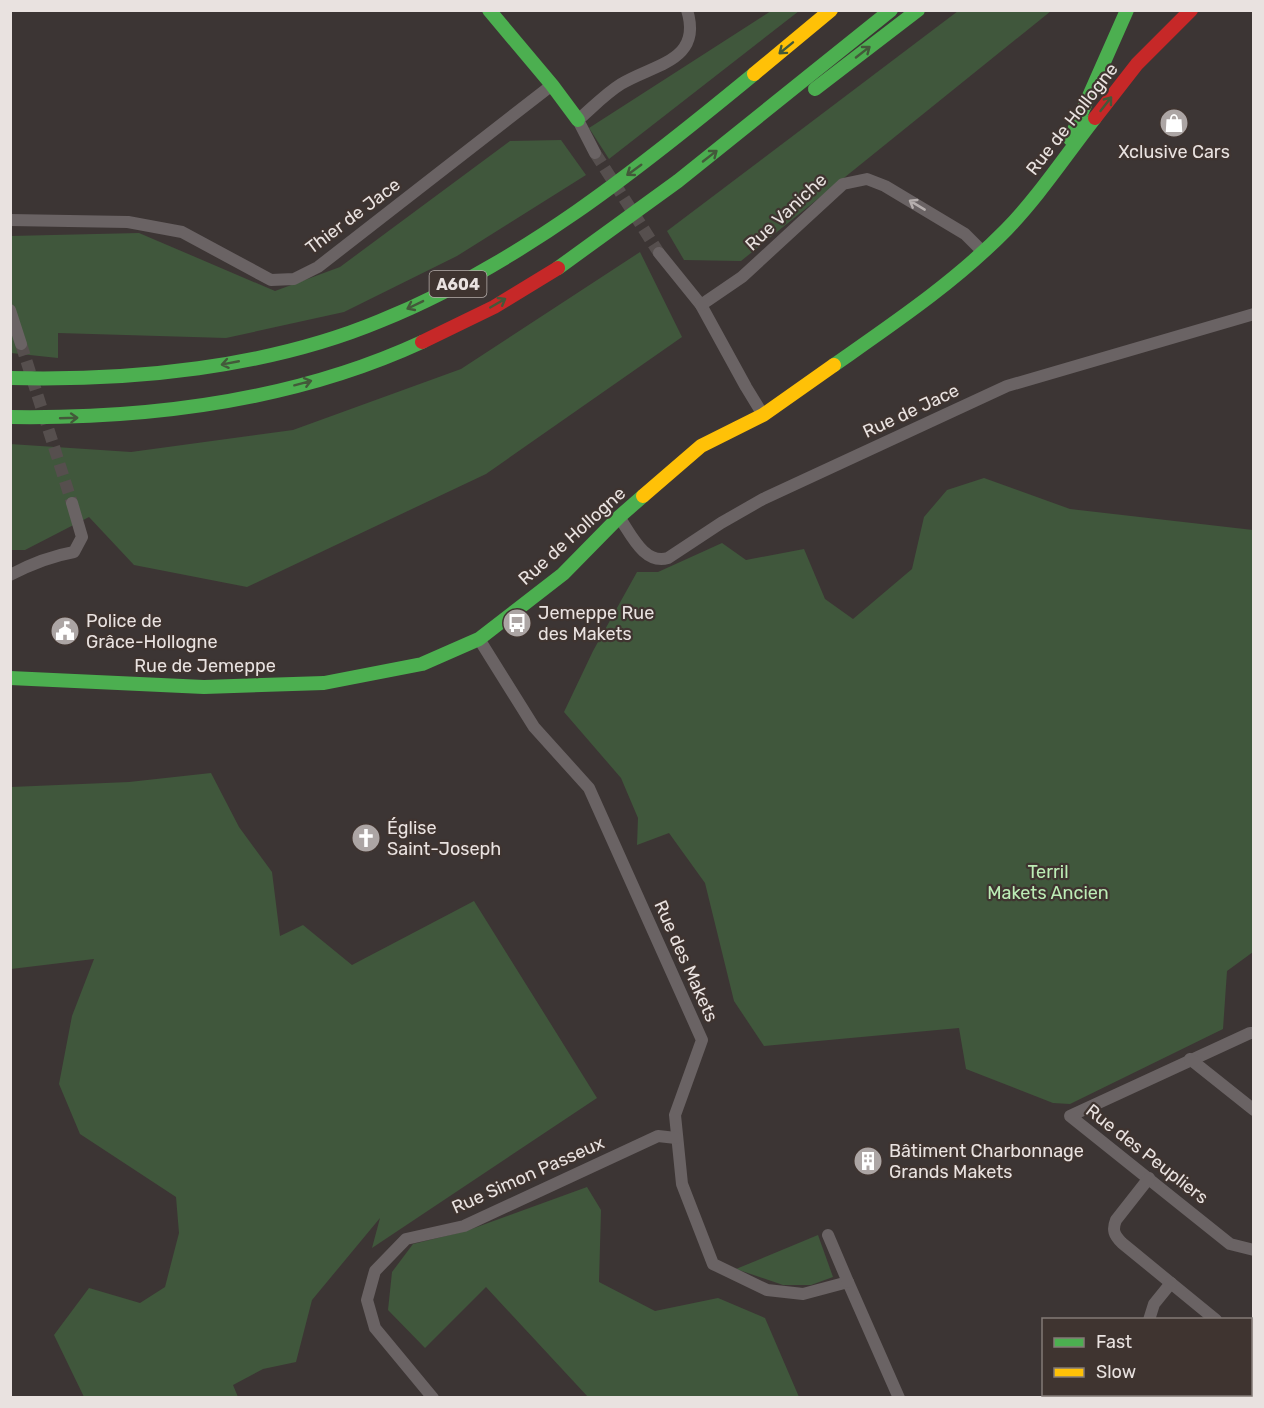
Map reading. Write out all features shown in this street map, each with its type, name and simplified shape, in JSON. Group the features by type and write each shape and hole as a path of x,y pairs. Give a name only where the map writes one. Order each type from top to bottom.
{"main road":[{"path":"489,10 552,85 578,120"},
{"name":"A604","path":"10,378 115,378 187,371 325,341 392,317 514,254 575,213 648,160 831,10"},
{"name":"A604","path":"10,417 119,416 195,407 266,393 337,374 408,348 473,318 534,283 587,248 745,129 891,10"},
{"path":"745,129 779,117 918,10"},
{"path":"1057,167 1127,10"},
{"name":"Rue de Hollogne","path":"398,670 444,656 479,639 563,574 619,517 702,446 764,415 921,304 1008,228 1137,64 1191,10"},
{"name":"Rue de Jemeppe","path":"10,678 204,687 324,683 398,670"}],"street":[{"path":"595,153 578,120 615,88 636,75 678,57 688,42 692,25 687,10"},
{"name":"Thier de Jace","path":"10,220 128,222 182,232 271,280 294,279 318,267 552,85"},
{"name":"Rue Vaniche","path":"701,305 742,277 843,184 867,179 885,186 965,234 983,252"},
{"path":"659,253 701,305 764,415"},
{"path":"10,310 21,344"},
{"name":"Rue de Jace","path":"619,517 648,556 660,560 668,558 763,499 1007,386 1254,314"},
{"path":"10,576 30,565 74,552 82,537 72,503"},
{"name":"Rue des Makets","path":"479,639 534,727 589,788 702,1040 675,1115 676,1138 682,1184 713,1264 767,1290 803,1294 848,1282"},
{"path":"1254,1033 1190,1059 1254,1110"},
{"name":"Rue des Peupliers","path":"1190,1059 1070,1116 1230,1244 1254,1250"},
{"name":"Rue Simon Passeux","path":"433,1398 375,1328 367,1300 375,1270 406,1239 464,1226 658,1136 676,1138"},
{"path":"1149,1178 1116,1220 1113,1227 1114,1234 1214,1318"},
{"path":"828,1236 899,1398"},
{"path":"1150,1318 1154,1304 1171,1283"}],"green space":[{"path":"771,11 799,11 609,159 589,128"},
{"path":"958,11 1051,11 741,261 684,260 667,231"},
{"path":"561,140 586,175 457,256 344,312 226,338 58,333 58,358 11,353 10,236 139,233 275,291 340,267 510,141"},
{"path":"640,252 682,337 486,474 247,587 134,565 89,517 25,550 11,550 10,444 131,452 293,430 461,369"},
{"name":"Terril Makets Ancien","path":"984,478 1070,509 1253,530 1253,952 1227,971 1223,1029 1070,1104 1053,1103 966,1069 959,1028 764,1046 734,1001 705,883 669,833 637,845 638,818 621,778 564,712 593,651 637,572 658,572 722,543 746,560 804,549 825,599 853,619 912,569 924,517 947,490"},
{"path":"211,773 239,827 272,872 280,936 303,925 352,965 474,901 597,1098 372,1248 380,1218 312,1300 296,1362 263,1369 233,1385 238,1397 84,1397 54,1335 89,1288 140,1303 165,1287 179,1233 176,1197 80,1134 59,1084 72,1016 94,959 11,969 11,787 129,782"},
{"path":"587,1187 601,1210 599,1282 655,1311 718,1298 765,1318 799,1397 588,1397 486,1287 425,1348 388,1310 392,1272 413,1244 466,1231"},
{"path":"818,1235 833,1277 811,1285 783,1285 736,1269"}],"tunnel":[{"path":"595,153 659,253"},
{"path":"21,344 72,503"}],"traffic: fast":[{"path":"489,10 552,85 578,120"},
{"path":"558,268 678,181 891,10"},
{"path":"815,89 918,10"},
{"path":"1070,139 1127,10"},
{"path":"10,378 103,377 198,368 292,350 380,321 481,272 576,212 622,179 754,74"},
{"path":"834,365 923,301 986,249 1030,203 1095,118"},
{"path":"10,417 115,414 168,410 220,402 323,379 422,342"},
{"path":"10,678 204,687 324,683 422,664 479,639 563,574 643,496"}],"traffic: slow":[{"path":"754,74 831,10"},
{"path":"643,496 701,446 763,415 834,365"}],"traffic: jam":[{"path":"1095,118 1137,64 1191,10"},
{"path":"422,342 494,307 558,268"}],"place":[{"name":"Xclusive Cars","path":"1174,123"},
{"name":"Jemeppe Rue des Makets","path":"517,623"},
{"name":"Police de Grâce-Hollogne","path":"65,631"},
{"name":"Église Saint-Joseph","path":"366,838"},
{"name":"Bâtiment Charbonnage Grands Makets","path":"868,1161"}]}
